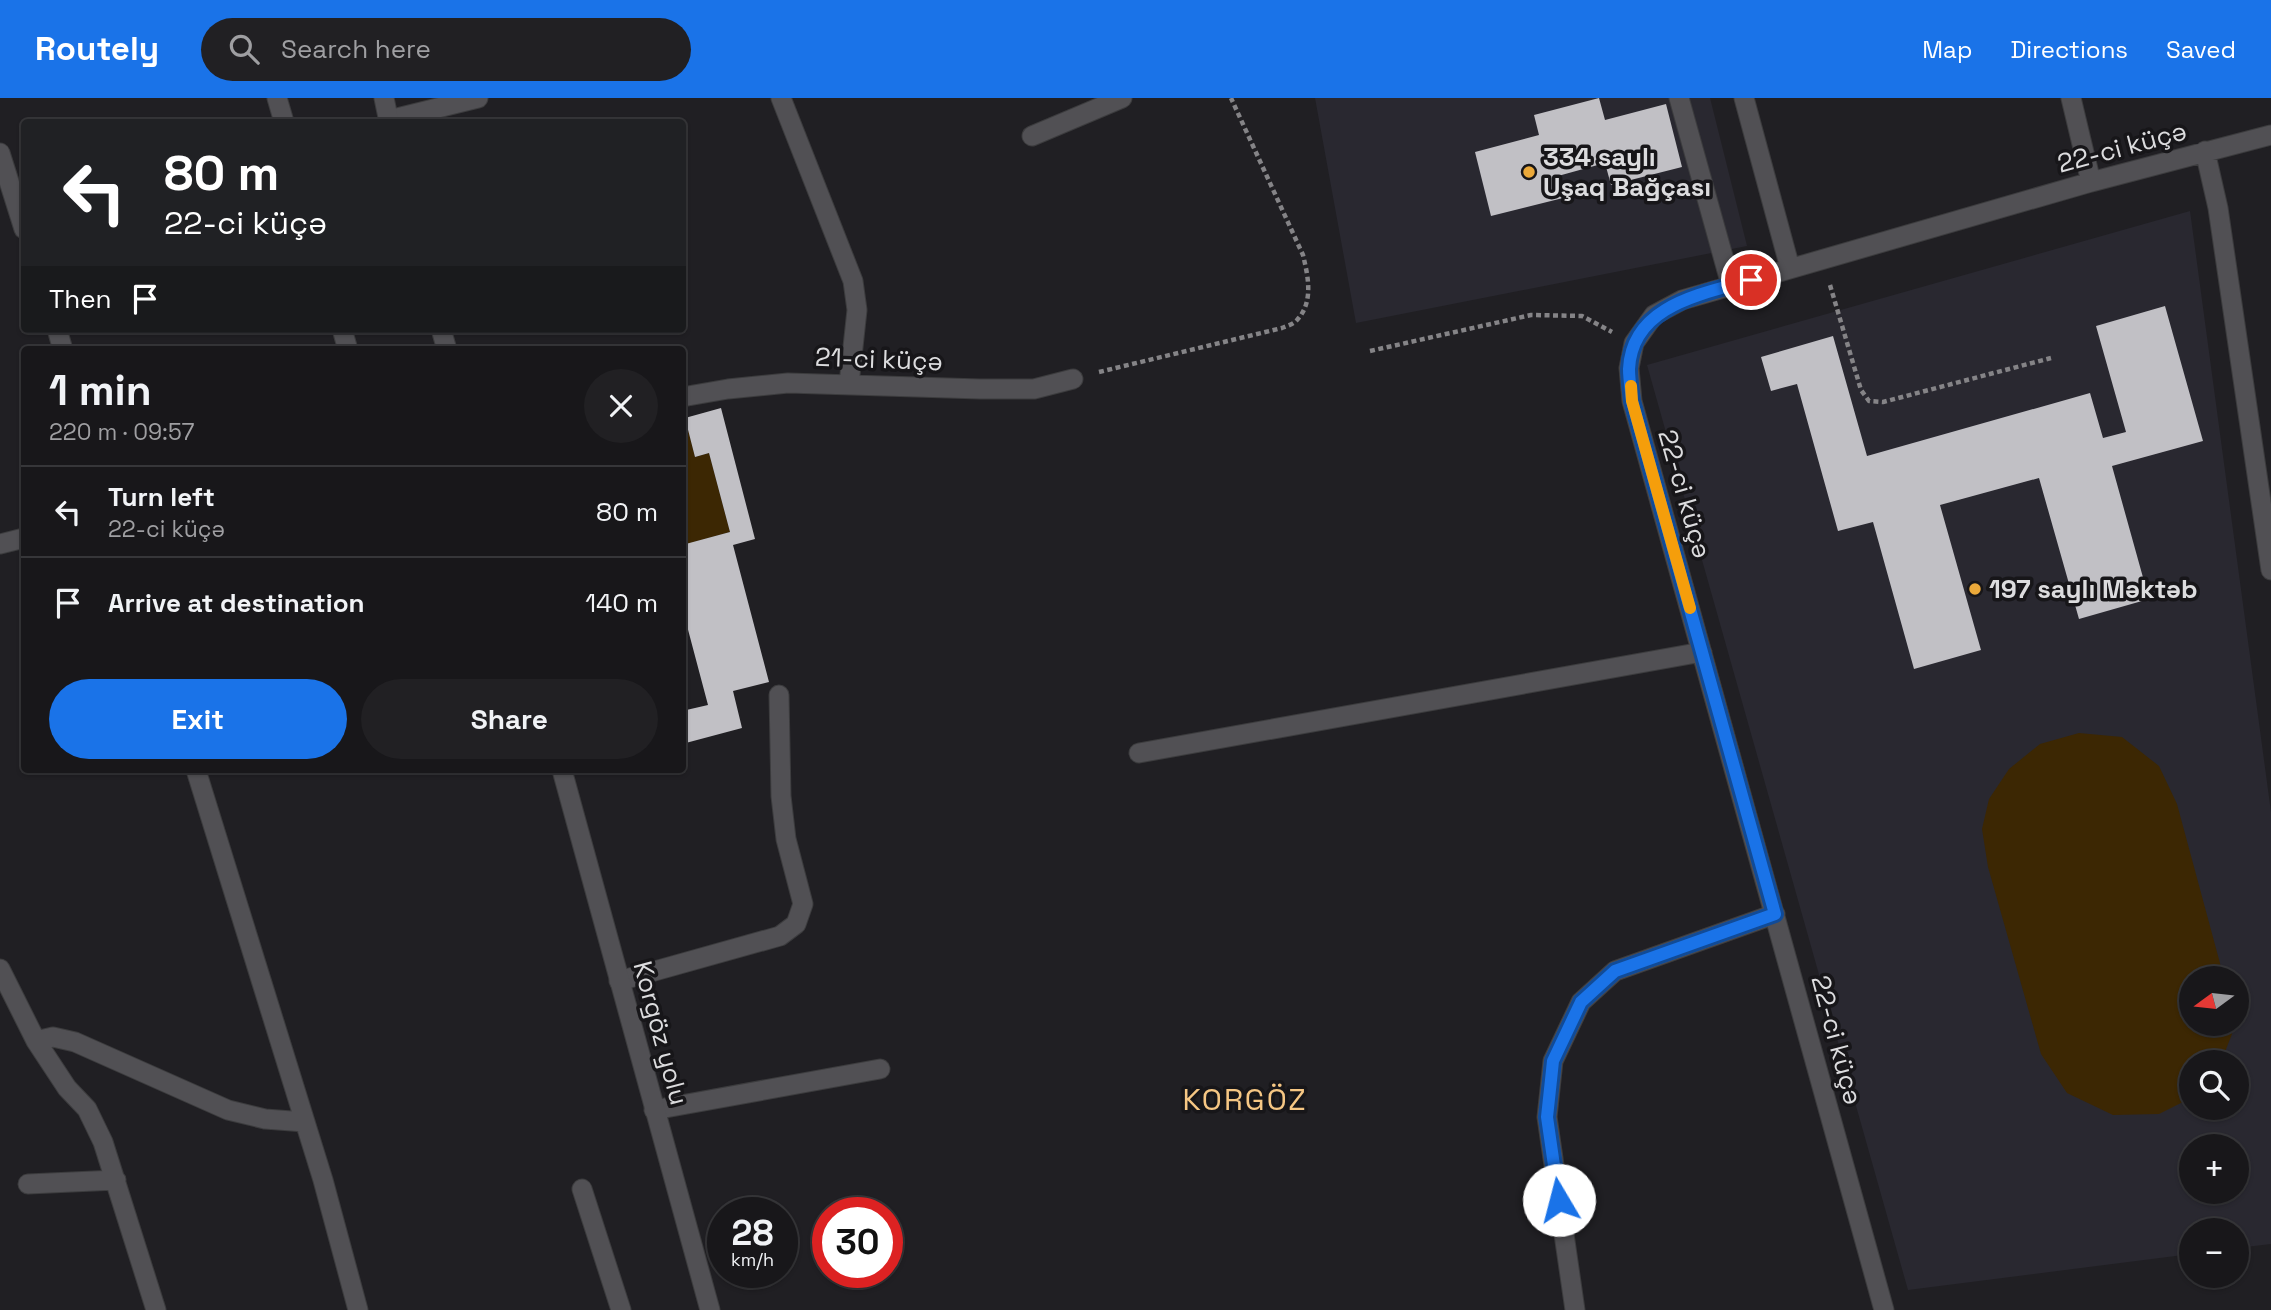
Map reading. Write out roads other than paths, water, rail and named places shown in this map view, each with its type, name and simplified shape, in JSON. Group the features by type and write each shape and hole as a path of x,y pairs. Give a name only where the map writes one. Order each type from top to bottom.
{"street":[{"path":"277,98 283,119"},
{"path":"384,98 389,119"},
{"path":"397,119 478,98"},
{"path":"781,98 853,281 858,310 849,384"},
{"path":"1032,136 1122,98"},
{"path":"1679,98 1731,285"},
{"path":"1744,98 1790,268"},
{"path":"2071,98 2091,181"},
{"name":"22-ci küçə","path":"1884,1310 1632,401 1629,368 1634,343 1654,315 1682,300 2091,181 2271,135"},
{"path":"2205,151 2218,208 2271,570"},
{"path":"0,153 21,220"},
{"name":"21-ci küçə","path":"686,396 788,383 980,389 1034,388 1073,379"},
{"path":"0,544 21,539"},
{"path":"1139,753 1702,652"},
{"path":"620,981 780,936 796,924 803,904 786,839 781,796 779,695"},
{"path":"197,773 305,1122 358,1310"},
{"name":"Korgöz yolu","path":"563,773 710,1310"},
{"path":"1575,1310 1547,1117 1553,1061 1581,1002 1615,971 1775,914"},
{"path":"0,969 36,1041 66,1088 87,1109 103,1142 156,1310"},
{"path":"36,1041 53,1037 75,1042 228,1110 265,1119 305,1122"},
{"path":"654,1110 880,1069"},
{"path":"28,1184 116,1180"},
{"path":"582,1189 621,1310"}],"place":[{"name":"334 saylı Uşaq Bağçası","path":"1529,172"},
{"name":"197 saylı Məktəb","path":"1975,589"}],"district":[{"name":"KORGÖZ","path":"1245,1100"}]}
